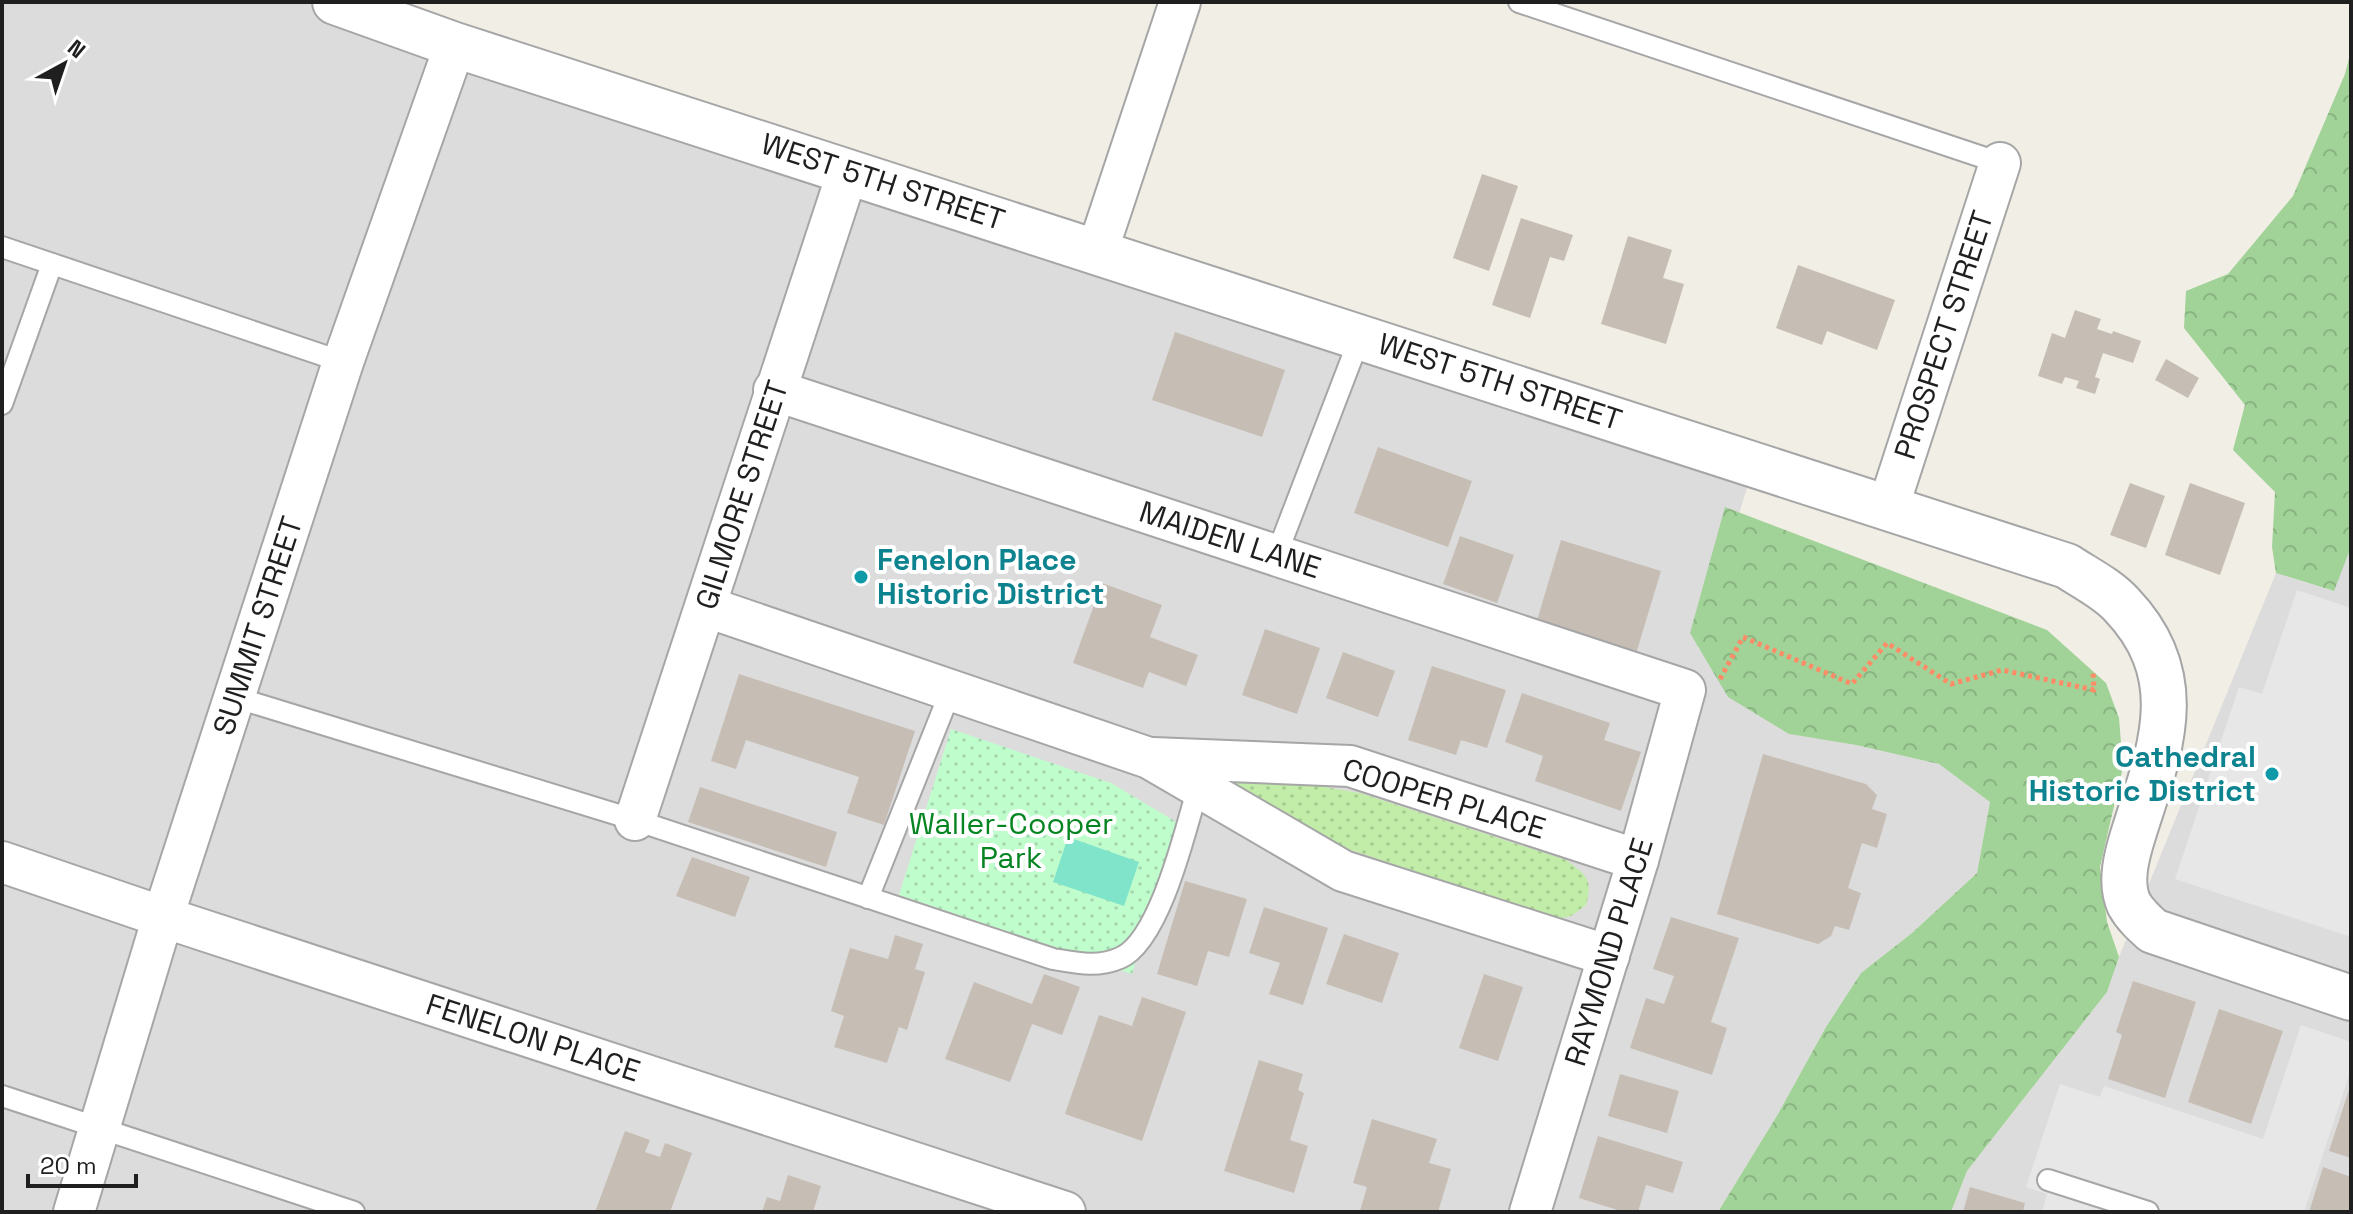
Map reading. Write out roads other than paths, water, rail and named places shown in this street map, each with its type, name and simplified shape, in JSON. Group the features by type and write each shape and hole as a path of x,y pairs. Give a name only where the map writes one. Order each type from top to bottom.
{"street":[{"name":"WEST 5TH STREET","path":"335,2 455,45 2067,566 2122,605 2152,646 2161,676 2164,708 2161,748 2129,849 2124,879 2128,901 2139,918 2153,931 2351,998"},
{"path":"1097,252 1180,2"},
{"name":"SUMMIT STREET","path":"74,1212 163,917 343,362 455,45"},
{"name":"PROSPECT STREET","path":"1888,508 2000,163"},
{"name":"GILMORE STREET","path":"635,820 848,171"},
{"name":"MAIDEN LANE","path":"774,390 1276,556 1701,688"},
{"name":"COOPER PLACE","path":"707,607 1149,758 1343,871 1609,956"},
{"name":"RAYMOND PLACE","path":"1530,1212 1638,860 1701,688"},
{"name":"COOPER PLACE","path":"1149,758 1350,766 1638,860"},
{"name":"FENELON PLACE","path":"2,862 1065,1212"}],"lane":[{"path":"1519,2 2000,163"},
{"path":"2,247 343,362"},
{"path":"2,404 52,264"},
{"path":"1276,556 1360,337"},
{"path":"868,898 951,690"},
{"path":"234,697 635,820 1053,959 1092,965 1122,958 1139,944 1154,922 1198,787"},
{"path":"2,1096 354,1212"},
{"path":"2048,1180 2148,1212"}],"place":[{"name":"Fenelon Place Historic District","path":"861,577"},
{"name":"Cathedral Historic District","path":"2272,774"}],"park label":[{"name":"Waller-Cooper Park","path":"1011,841"}]}
